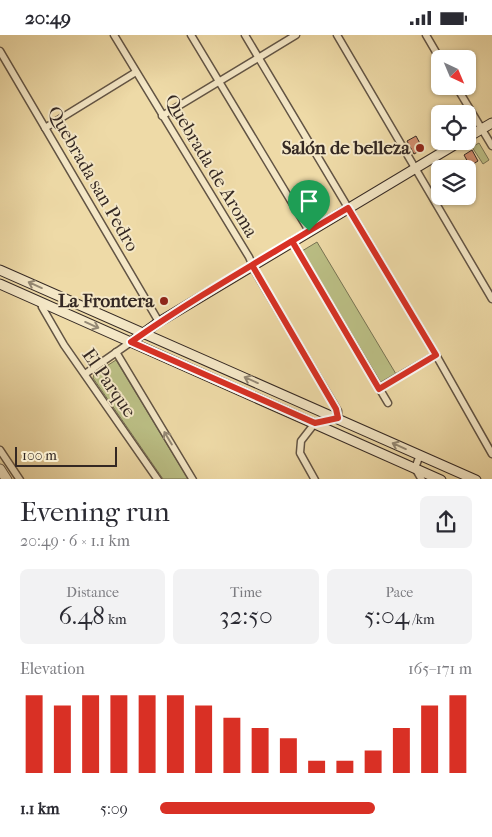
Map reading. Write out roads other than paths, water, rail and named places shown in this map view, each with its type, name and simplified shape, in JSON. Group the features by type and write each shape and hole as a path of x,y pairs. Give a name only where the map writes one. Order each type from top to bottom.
{"main road":[{"path":"476,132 492,123"},
{"path":"131,342 159,322 252,265 446,150"},
{"path":"0,270 476,479"},
{"path":"0,283 441,479"},
{"path":"0,469 7,479"}],"street":[{"name":"Quebrada de Aroma","path":"115,35 336,409 338,418"},
{"path":"191,35 309,231"},
{"path":"245,35 436,355 492,454"},
{"path":"162,116 296,35"},
{"path":"337,35 492,299"},
{"path":"426,35 435,50"},
{"name":"Quebrada san Pedro","path":"0,51 159,322"},
{"path":"45,127 136,72"},
{"path":"461,95 492,147"},
{"path":"292,241 388,403"},
{"name":"El Parque","path":"41,301 42,307 85,375 158,479"},
{"path":"85,375 131,342"},
{"name":"El Parque","path":"116,352 193,479"},
{"path":"379,389 436,355"},
{"path":"315,479 300,453 299,448 303,437 315,423 338,418"},
{"path":"0,450 20,479"},
{"path":"420,455 415,468 422,479"}],"place":[{"name":"Salón de belleza","path":"420,148"},
{"name":"La Frontera","path":"164,301"}]}
